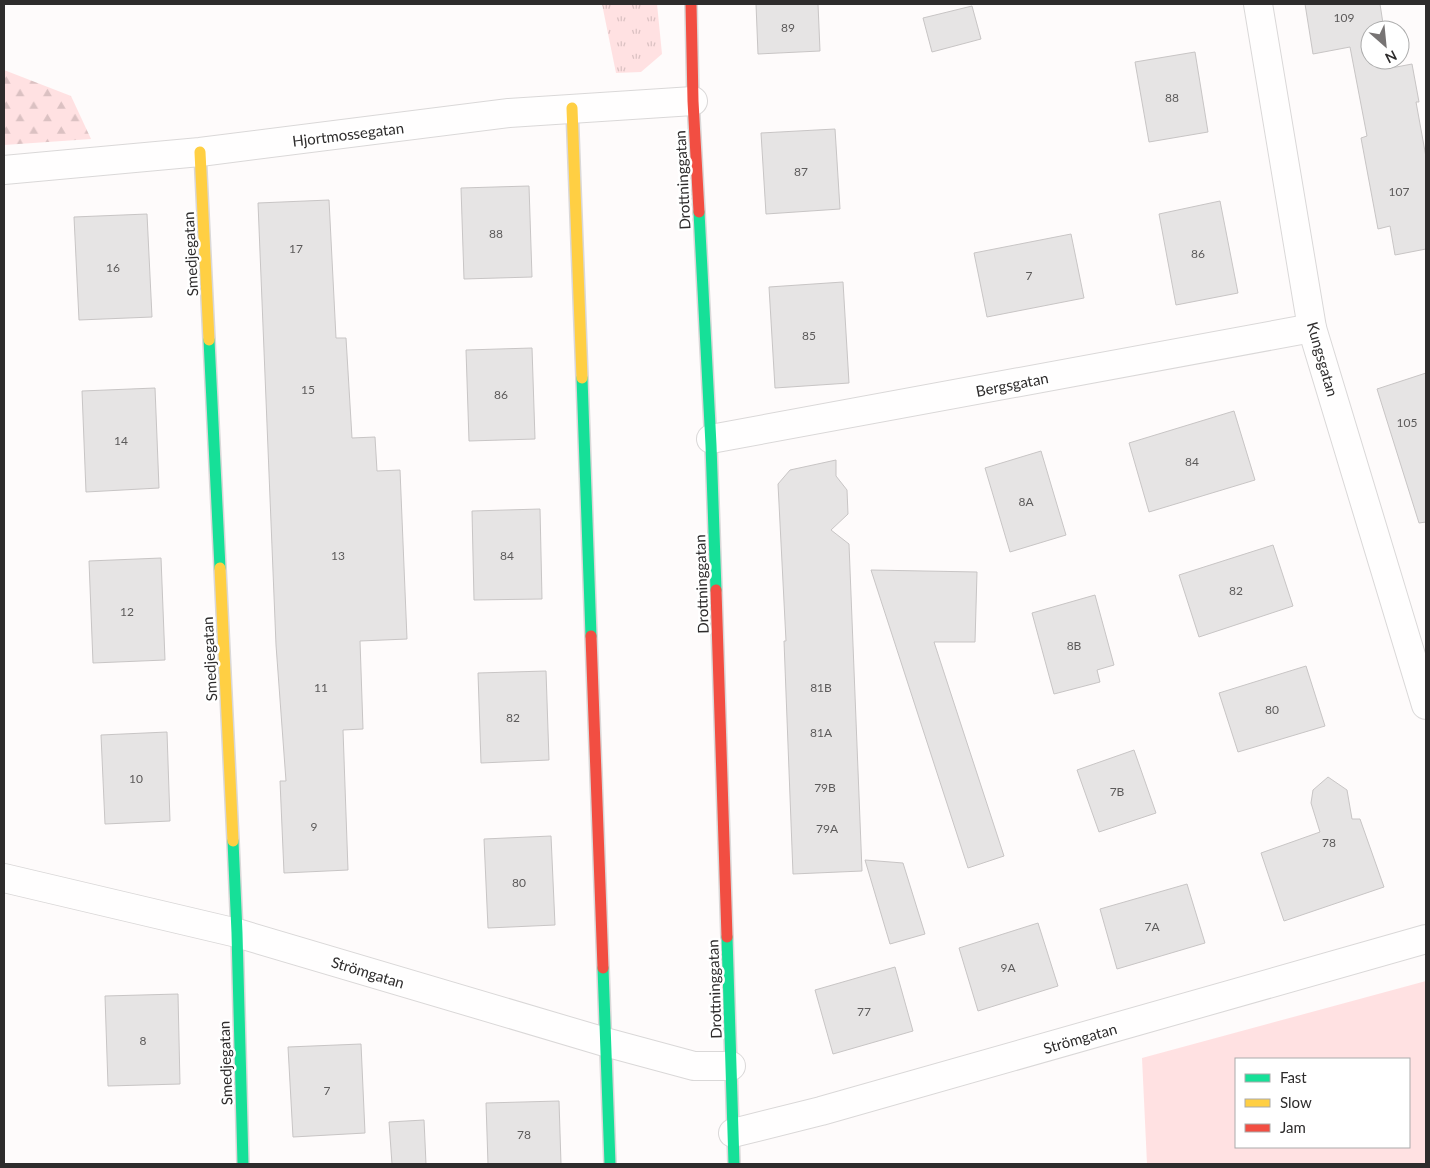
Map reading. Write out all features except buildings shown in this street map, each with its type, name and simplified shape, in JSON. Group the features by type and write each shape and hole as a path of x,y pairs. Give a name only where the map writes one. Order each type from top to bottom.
{"street":[{"name":"Drottninggatan","path":"691,4 693,101 711,440 734,1164"},
{"name":"Kungsgatan","path":"1258,4 1312,328 1426,705"},
{"name":"Hjortmossegatan","path":"4,170 200,152 510,113 693,101"},
{"path":"572,108 610,1164"},
{"name":"Smedjegatan","path":"200,152 237,933 243,1164"},
{"name":"Bergsgatan","path":"711,440 1312,328"},
{"name":"Strömgatan","path":"4,878 237,933 605,1042 694,1066 731,1066"},
{"name":"Strömgatan","path":"733,1134 821,1112 1426,939"}],"green space":[{"path":"602,4 657,4 662,54 641,72 616,73"},
{"path":"4,70 71,96 91,139 4,145"},
{"path":"1426,981 1426,1164 1147,1164 1142,1058"}],"traffic: fast":[{"path":"699,212 711,445 716,590"},
{"path":"209,340 220,568"},
{"path":"582,378 591,636"},
{"path":"233,841 243,1164"},
{"path":"727,937 734,1164"},
{"path":"603,968 610,1164"}],"traffic: slow":[{"path":"572,108 582,378"},
{"path":"200,152 209,340"},
{"path":"220,568 233,841"}],"traffic: jam":[{"path":"691,4 693,101 699,212"},
{"path":"716,590 727,937"},
{"path":"591,636 603,968"}]}
